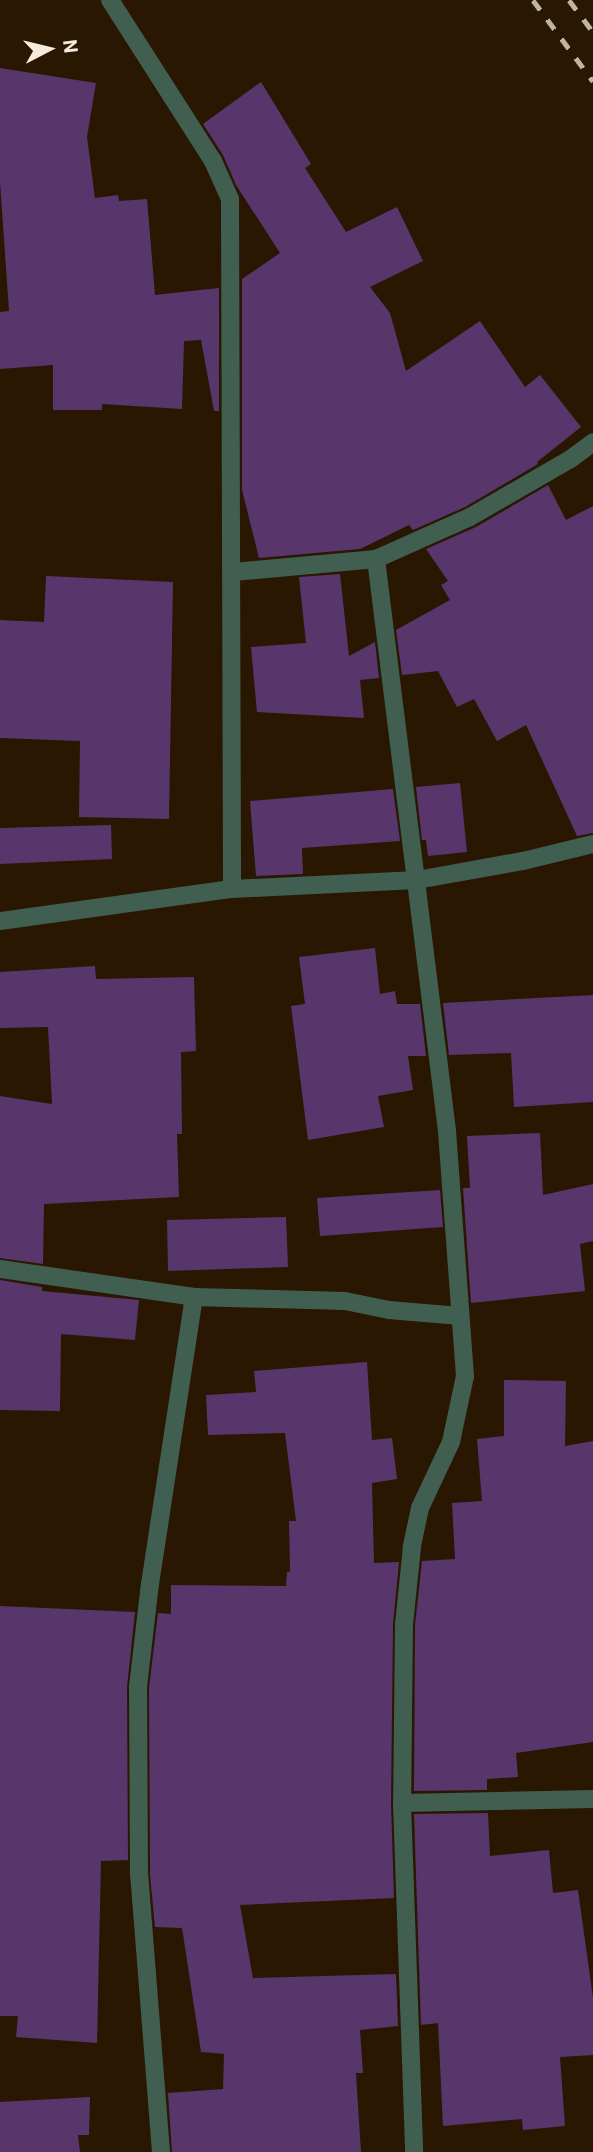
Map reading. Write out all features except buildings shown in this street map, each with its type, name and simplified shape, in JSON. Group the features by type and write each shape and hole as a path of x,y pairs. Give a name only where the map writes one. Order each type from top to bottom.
{"street":[{"path":"110,0 213,161 230,199 232,888"},
{"path":"233,572 376,559 470,517 572,458 593,442"},
{"path":"376,559 418,880 447,1131 465,1376 451,1442 420,1507 412,1547 404,1624 401,1803 414,2152"},
{"path":"0,921 232,888 418,880 593,844"},
{"path":"0,1269 194,1297 345,1301 389,1310 460,1316"},
{"path":"161,2152 139,1875 138,1687 150,1584 194,1297"},
{"path":"401,1803 593,1799"}],"railway":[{"path":"533,0 593,81"},
{"path":"569,0 593,32"}]}
